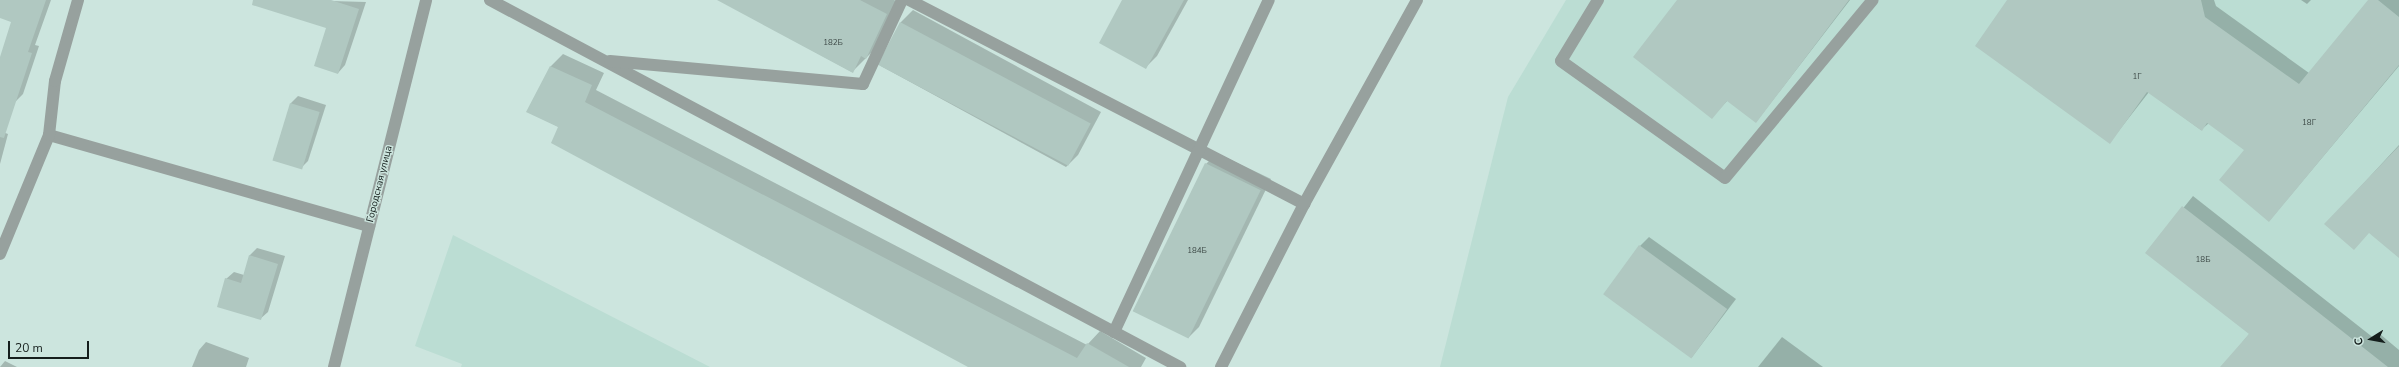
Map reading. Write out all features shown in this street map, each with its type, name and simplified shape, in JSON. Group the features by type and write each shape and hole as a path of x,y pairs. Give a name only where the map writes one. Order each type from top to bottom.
{"street":[{"path":"0,254 49,135 56,80 78,0"},
{"name":"Городская улица","path":"334,367 426,0"},
{"path":"490,0 1180,367"},
{"path":"605,60 863,84 902,0"},
{"path":"909,0 1304,204"},
{"path":"1114,332 1269,0"},
{"path":"1221,367 1304,204 1417,0"},
{"path":"1598,0 1561,61 1725,178 1873,0"},
{"path":"49,135 369,226"}],"shaded area":[{"path":"1566,0 2399,0 2399,367 1440,367 1508,97"},
{"path":"453,235 710,367 461,367 462,364 415,346"}],"building":[{"path":"0,0 46,0 28,52 32,53 4,138 0,137 0,57 11,22 0,18"},
{"path":"253,0 331,0 359,9 338,74 314,66 326,28 252,5"},
{"path":"717,0 860,0 887,14 866,59 861,56 853,73"},
{"path":"1122,0 1184,0 1146,69 1099,43"},
{"path":"1677,0 1849,0 1756,123 1727,101 1712,119 1633,57"},
{"path":"2007,0 2201,0 2205,17 2299,84 2368,0 2378,0 2399,17 2399,65 2269,222 2219,180 2244,150 2207,123 2202,131 2147,92 2110,144 1975,46"},
{"path":"900,22 1091,123 1068,166 877,64"},
{"path":"550,66 592,85 585,102 1077,358 1087,343 1129,367 968,367 551,143 558,127 526,112"},
{"path":"290,103 320,112 302,169 272,160"},
{"path":"2399,146 2399,258 2369,233 2354,250 2324,224"},
{"path":"1205,163 1261,190 1188,338 1133,311"},
{"path":"2182,206 2388,367 2220,367 2249,334 2145,253"},
{"path":"1639,245 1727,309 1691,358 1603,294"},
{"path":"249,255 278,264 261,320 217,307 225,278 241,283"}]}
